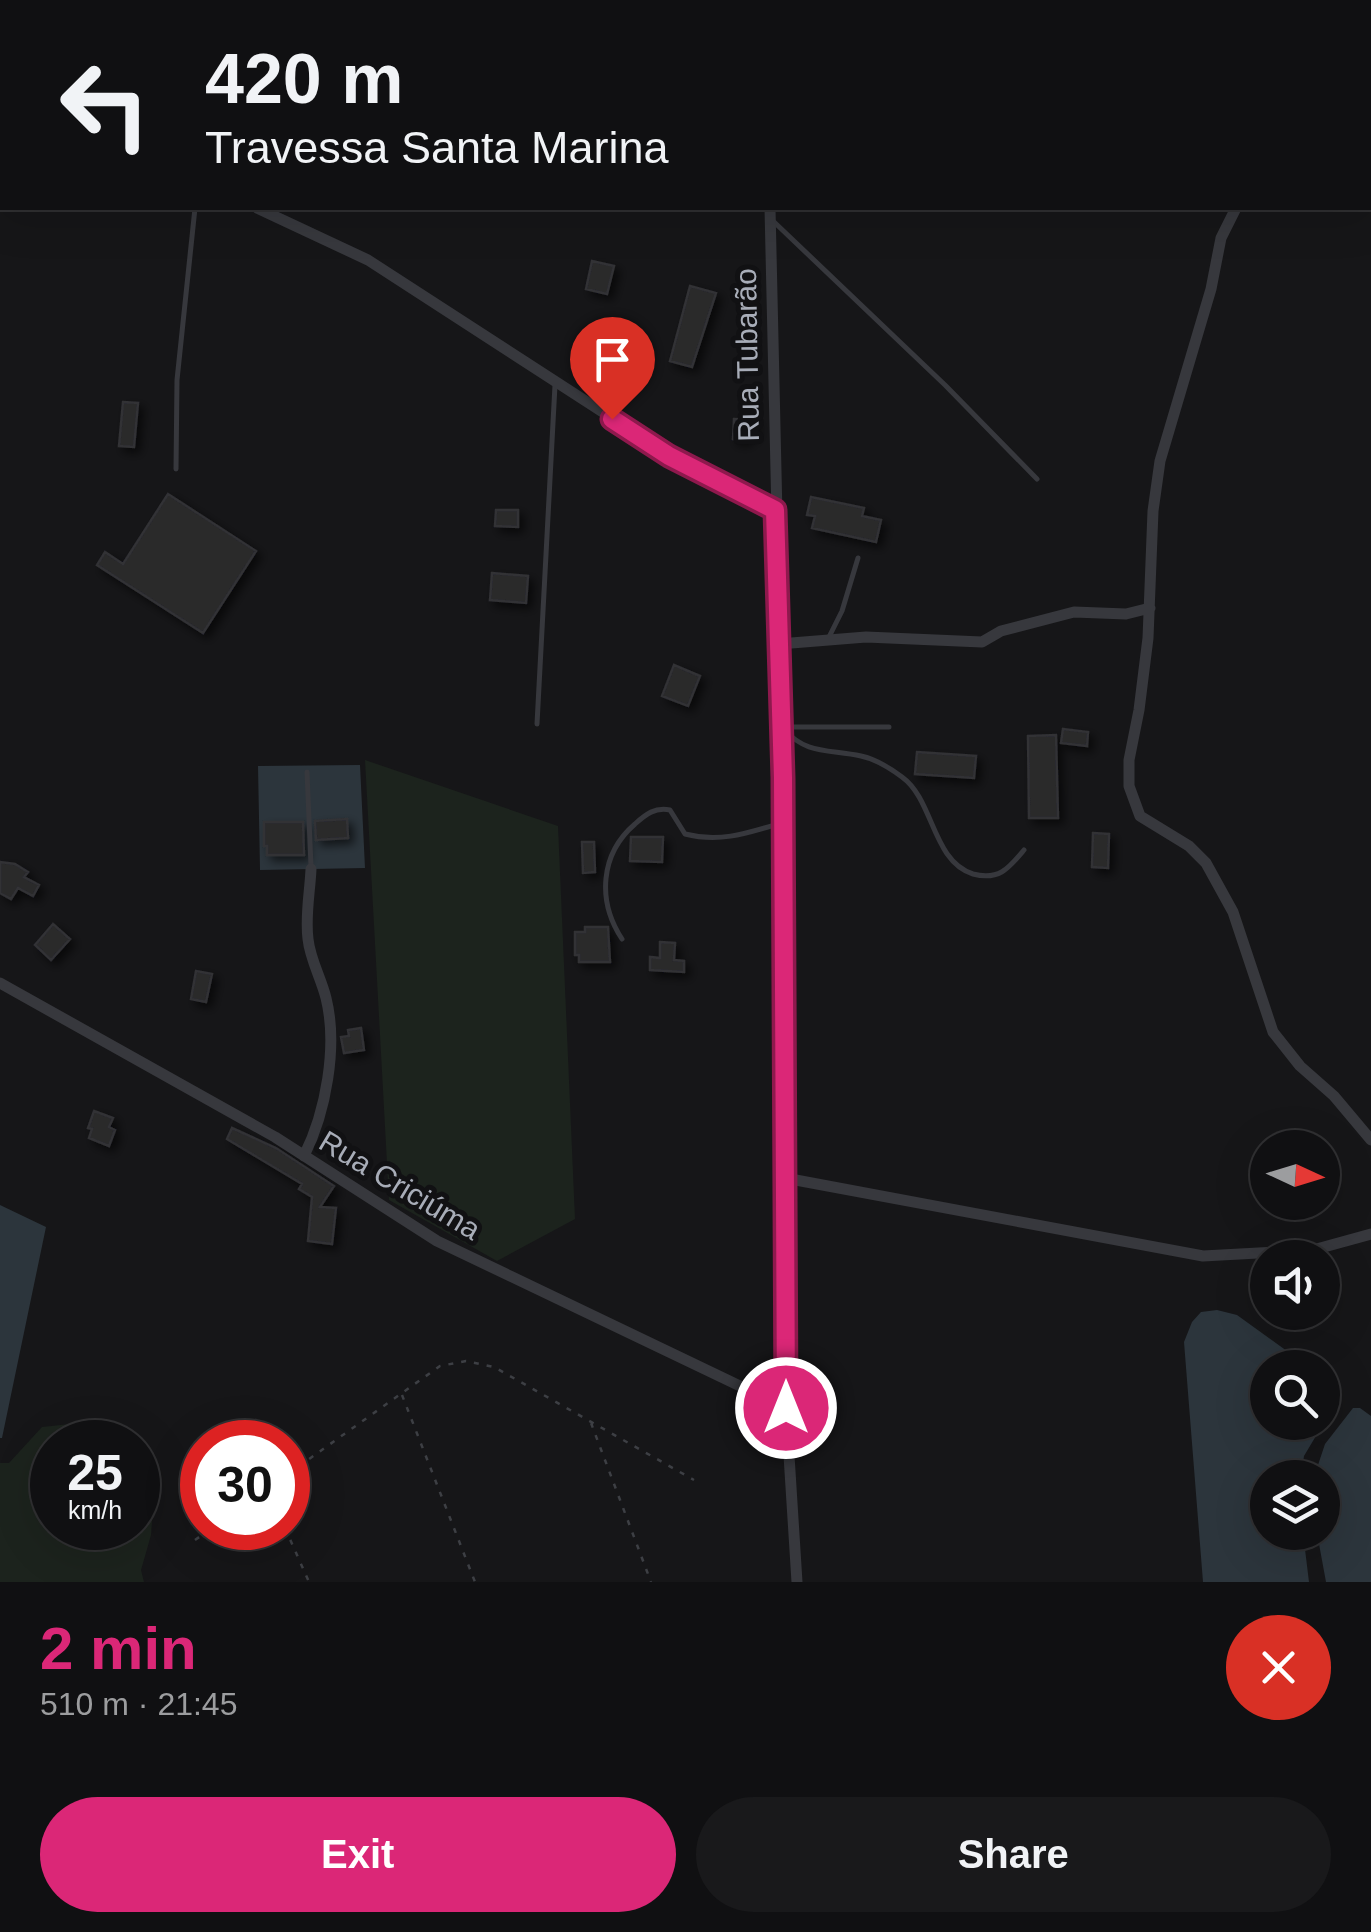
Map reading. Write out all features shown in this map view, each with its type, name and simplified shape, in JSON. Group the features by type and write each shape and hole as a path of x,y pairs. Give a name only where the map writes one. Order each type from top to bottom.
{"street":[{"path":"261,210 368,260 669,456 775,510"},
{"path":"1235,210 1220,238 1212,289 1160,461 1153,511 1150,608 1140,710 1129,760 1129,786 1140,816 1189,846 1206,862 1233,912 1273,1032 1371,1140"},
{"name":"Rua Tubarão","path":"770,213 784,822 786,1408 796,1582"},
{"path":"779,644 866,637 982,642 1001,631 1074,612 1126,614 1150,608"},
{"path":"304,1156 320,1111 330,1023 308,940 311,870"},
{"name":"Rua Criciúma","path":"0,983 304,1156 437,1241 786,1408"},
{"path":"785,1178 1203,1256 1312,1250 1368,1231"}],"lane":[{"path":"176,469 177,380 195,210"},
{"path":"770,213 1037,479"},
{"path":"537,724 556,382"},
{"path":"828,640 858,558"},
{"path":"782,727 889,727"},
{"path":"782,727 810,750 866,757 903,778 916,789 941,842 964,870 992,876 1006,872 1024,850"},
{"path":"306,772 311,870"},
{"path":"622,939 606,909 609,858 616,842 648,812 670,810 685,834 710,839 784,822"}],"path":[{"path":"310,1458 440,1366 466,1362 494,1367 694,1480"},
{"path":"402,1393 475,1582"},
{"path":"590,1422 651,1582"},
{"path":"295,1550 309,1582"}],"shaded area":[{"path":"365,760 558,826 575,1219 497,1261 389,1200"},
{"path":"360,765 365,868 260,870 258,766"},
{"path":"0,1205 46,1227 2,1438 0,1438"},
{"path":"1217,1310 1237,1315 1250,1324 1250,1330 1258,1330 1285,1350 1250,1350 1250,1440 1314,1440 1303,1460 1250,1460 1250,1550 1305,1550 1309,1582 1203,1582 1184,1342 1201,1312"},
{"path":"1353,1408 1371,1416 1371,1582 1326,1582 1320,1550 1340,1550 1340,1460 1320,1460 1328,1440 1340,1440 1340,1425"},
{"path":"30,1440 30,1550 147,1550 141,1570 144,1582 0,1582 0,1463 9,1463"}],"building":[{"path":"592,261 614,266 607,294 586,289"},
{"path":"690,286 716,293 692,367 670,361"},
{"path":"123,402 138,403 134,447 119,446"},
{"path":"734,419 754,420 753,433 745,440 733,439"},
{"path":"168,494 256,551 203,633 97,565 105,552 123,564"},
{"path":"811,497 864,508 862,516 881,520 876,542 812,528 815,516 807,515"},
{"path":"496,510 518,510 518,527 495,526"},
{"path":"492,573 528,576 526,603 490,600"},
{"path":"674,665 700,676 688,706 662,696"},
{"path":"1063,729 1088,732 1087,746 1061,743"},
{"path":"1056,735 1058,818 1029,818 1028,736"},
{"path":"917,752 976,756 974,778 915,774"},
{"path":"347,819 348,838 316,840 315,821"},
{"path":"264,822 303,822 304,855 267,855"},
{"path":"1093,833 1109,834 1108,868 1092,867"},
{"path":"631,837 663,837 662,862 630,861"},
{"path":"582,842 594,842 595,872 583,873"},
{"path":"0,862 15,864 28,872 24,877 39,885 33,896 18,888 11,899 0,893"},
{"path":"53,924 70,939 51,960 35,945"},
{"path":"585,927 608,927 610,962 579,962 579,955 575,955 575,932 585,932"},
{"path":"660,942 675,943 674,960 684,961 684,972 650,970 650,957 660,958"},
{"path":"196,971 212,974 206,1002 191,999"},
{"path":"361,1028 364,1050 344,1053 341,1037 349,1036 348,1030"},
{"path":"94,1111 113,1118 109,1127 115,1130 109,1146 89,1138"},
{"path":"232,1128 276,1148 334,1186 320,1207 336,1208 332,1244 308,1241 312,1197 299,1189 302,1184 227,1139"}],"route":[{"path":"612,419 669,456 775,510 783,778 786,1408"}]}
